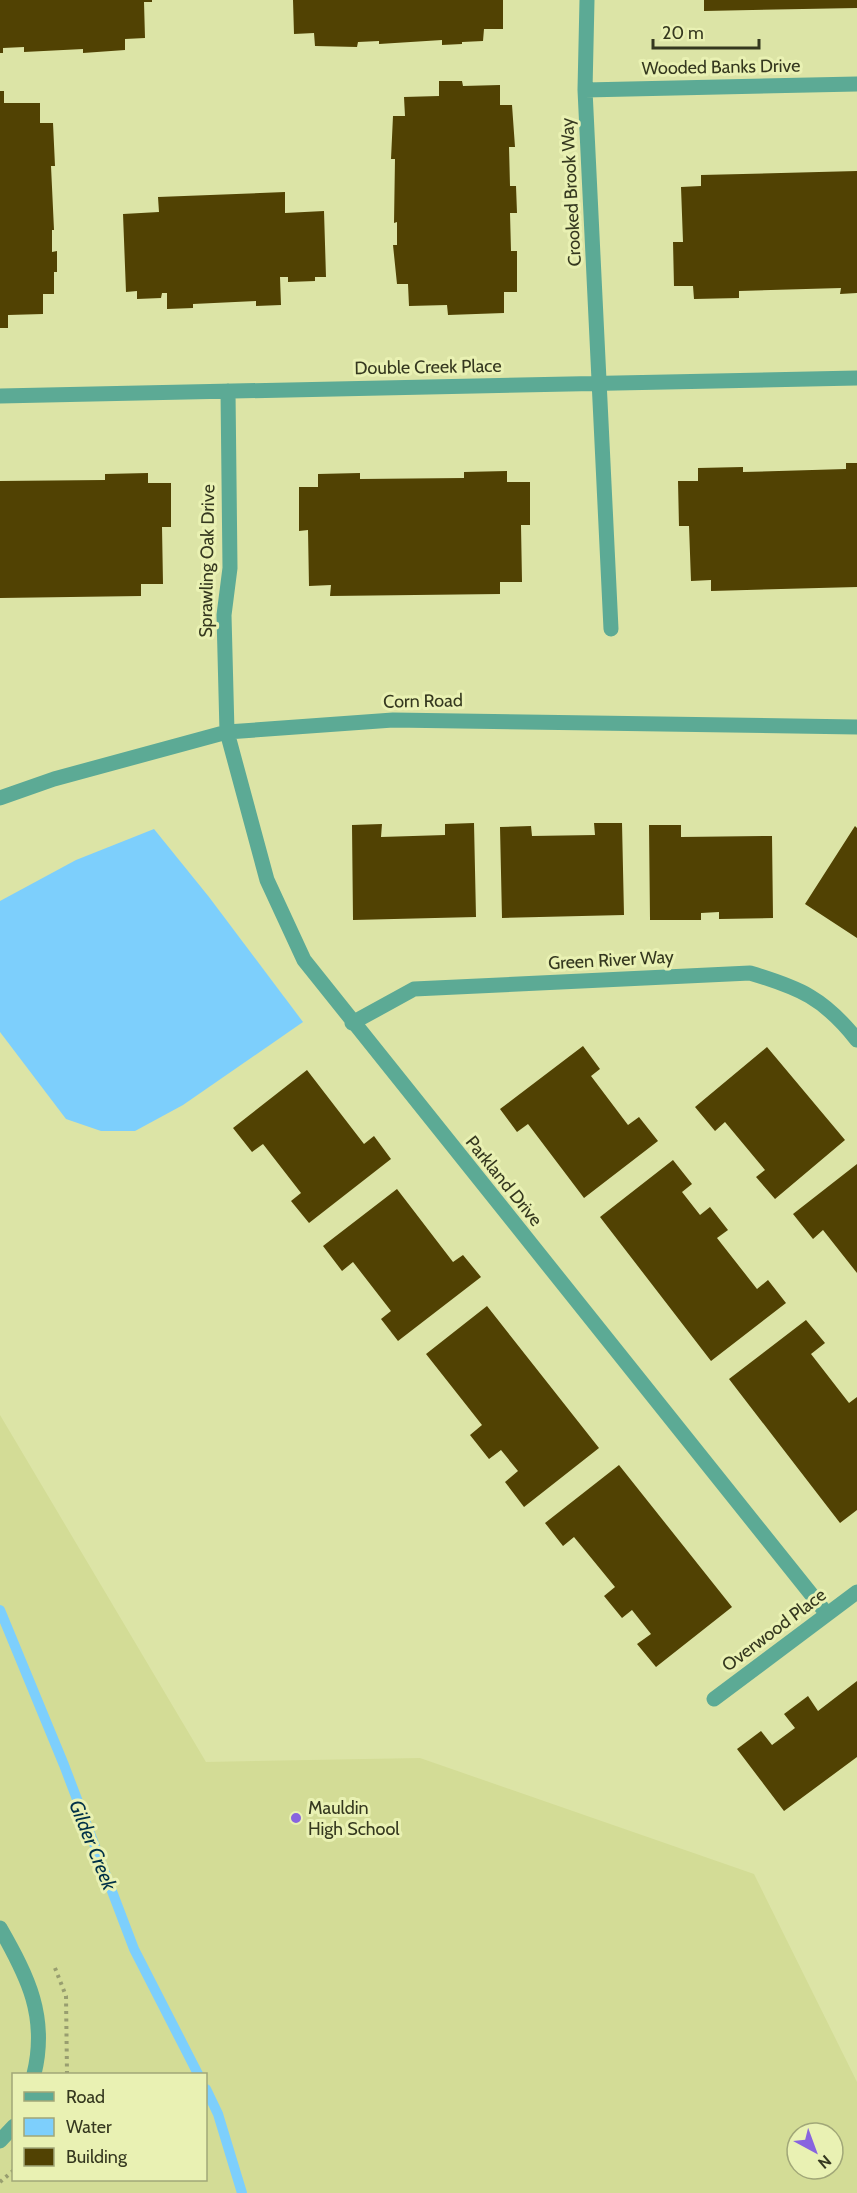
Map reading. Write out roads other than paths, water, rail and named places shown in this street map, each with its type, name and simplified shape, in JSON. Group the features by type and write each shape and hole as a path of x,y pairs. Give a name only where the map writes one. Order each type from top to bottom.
{"street":[{"name":"Crooked Brook Way","path":"587,0 585,90 611,629"},
{"name":"Wooded Banks Drive","path":"585,90 857,84"},
{"name":"Double Creek Place","path":"0,396 857,378"},
{"name":"Sprawling Oak Drive","path":"227,732 224,615 230,568 228,391"},
{"name":"Corn Road","path":"0,798 54,779 227,732 393,720 857,727"},
{"name":"Parkland Drive","path":"227,732 267,880 304,960 352,1023 827,1614"},
{"name":"Green River Way","path":"352,1023 414,989 750,973 797,987 837,1014 857,1040"},
{"name":"Overwood Place","path":"714,1699 857,1592"},
{"path":"0,1929 27,1975 40,2031 34,2073"},
{"path":"0,2141 12,2128"}],"water":[{"path":"154,829 209,897 303,1022 183,1105 135,1131 101,1131 66,1119 0,1032 0,901 76,860"}],"waterway":[{"name":"Gilder Creek","path":"0,1610 64,1765 134,1949 197,2073"},
{"name":"Gilder Creek","path":"207,2091 218,2114 242,2193"}],"place":[{"name":"Mauldin High School","path":"296,1818"}]}
